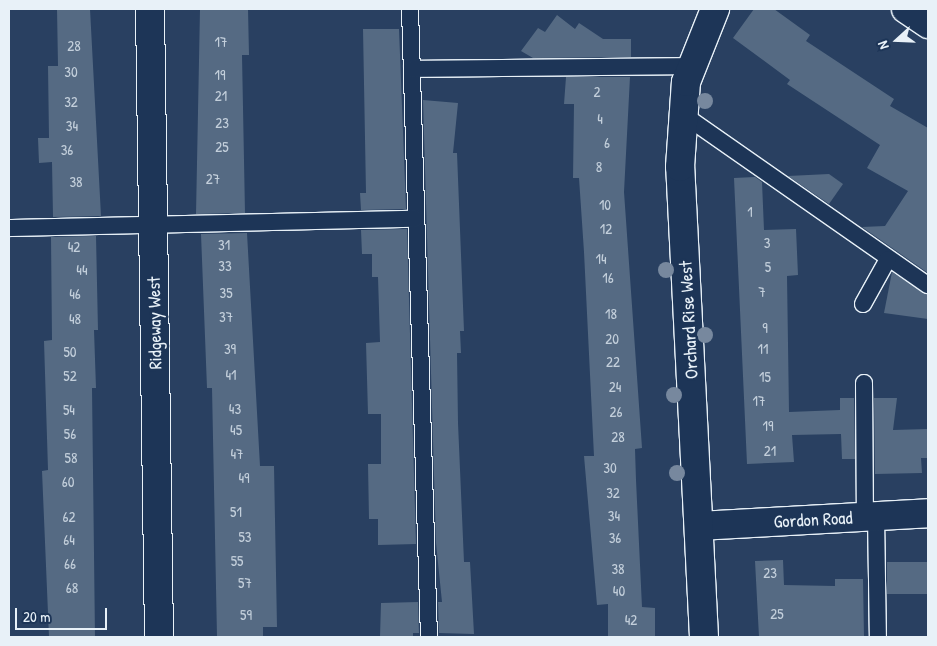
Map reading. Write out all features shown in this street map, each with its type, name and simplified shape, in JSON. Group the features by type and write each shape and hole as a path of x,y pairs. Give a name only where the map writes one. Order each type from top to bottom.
{"street":[{"name":"Ridgeway West","path":"150,9 159,637"},
{"name":"Orchard Rise West","path":"704,637 680,167 681,113 691,66 715,9"},
{"path":"906,9 928,24"},
{"name":"Gordon Road","path":"699,526 928,513"}],"lane":[{"path":"410,9 429,637"},
{"path":"412,69 691,66"},
{"path":"681,113 888,259 928,285"},
{"path":"9,228 154,227 416,219"},
{"path":"864,304 888,259"},
{"path":"864,383 878,637"}],"building":[{"path":"57,9 90,9 101,216 53,217 52,162 39,163 38,138 49,138 48,66 58,66"},
{"path":"200,9 248,9 249,55 242,55 245,213 196,214"},
{"path":"754,9 774,9 810,35 806,41 894,99 890,106 928,128 928,273 862,227 885,226 908,191 867,168 880,145 787,84 790,80 733,38"},
{"path":"557,15 575,29 579,23 603,39 631,39 631,57 533,58 521,51 538,28 545,32"},
{"path":"363,29 399,29 406,209 361,210 360,193 366,193"},
{"path":"566,77 630,77 624,192 642,448 635,449 636,480 642,607 655,608 655,637 608,637 608,604 597,605 584,456 594,456 584,252 579,178 573,178 574,104 564,104"},
{"path":"423,100 458,103 453,153 457,153 464,331 460,331 461,353 457,353 458,423 464,562 470,562 474,634 439,633 438,602 442,602 436,543"},
{"path":"829,174 843,184 829,204 788,176"},
{"path":"755,177 762,182 764,230 796,229 798,275 787,276 789,412 840,410 840,398 854,398 855,459 842,459 841,434 792,435 794,462 747,464 734,178"},
{"path":"407,229 416,544 378,545 378,519 369,519 368,464 381,464 381,414 368,414 366,343 380,342 378,277 372,277 372,254 362,254 361,230"},
{"path":"247,233 260,466 274,466 277,627 263,627 263,637 217,637 212,388 207,388 201,234"},
{"path":"96,236 98,330 94,330 96,388 92,388 95,637 49,637 42,471 48,470 44,341 52,340 51,237"},
{"path":"892,272 928,295 928,319 884,313"},
{"path":"874,398 897,398 893,430 928,429 928,458 921,458 922,473 875,474"},
{"path":"783,560 784,585 835,586 835,579 863,579 864,637 759,637 755,561"},
{"path":"887,562 928,562 928,594 887,594"},
{"path":"418,602 419,633 413,633 413,637 380,637 381,603"}]}
